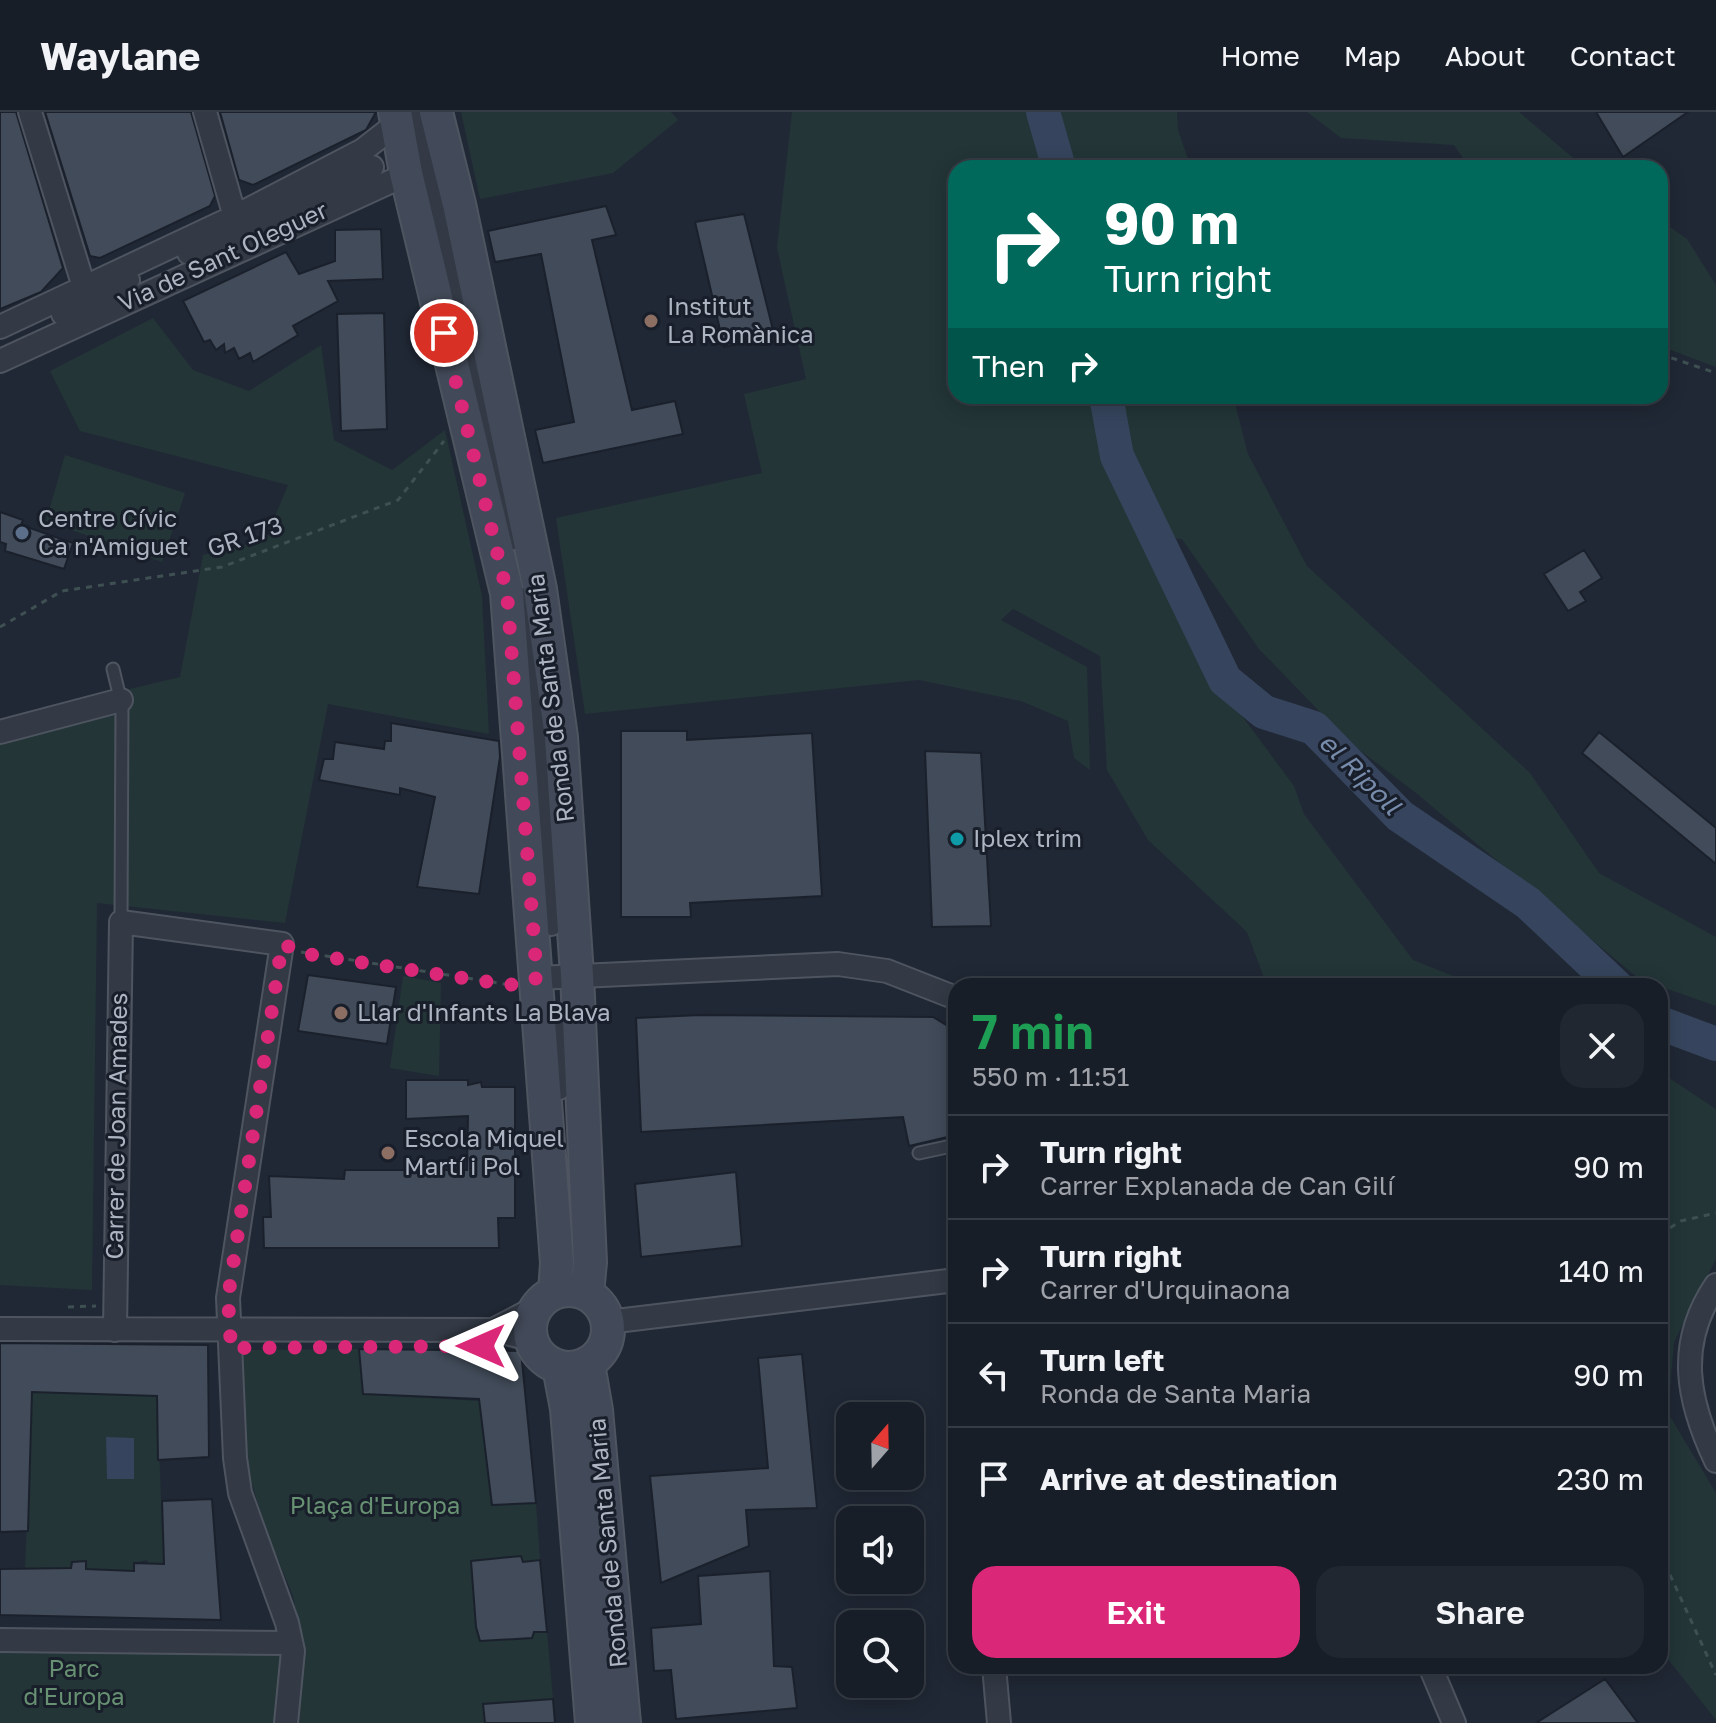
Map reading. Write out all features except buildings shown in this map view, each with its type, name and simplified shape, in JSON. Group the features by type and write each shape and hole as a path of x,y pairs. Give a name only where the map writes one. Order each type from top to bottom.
{"street":[{"path":"30,112 89,301"},
{"path":"205,112 240,232"},
{"name":"Via de Sant Oleguer","path":"240,232 414,116"},
{"name":"Ronda de Santa Maria","path":"414,116 540,589 561,737 577,975 590,1262 556,1304"},
{"name":"Ronda de Santa Maria","path":"414,116 526,595 543,744 551,924"},
{"name":"Via de Sant Oleguer","path":"0,327 89,301 372,167"},
{"name":"Via de Sant Oleguer","path":"0,345 240,232 428,169"},
{"name":"Ronda de Santa Maria","path":"428,169 464,414 507,593 557,1263 556,1304"},
{"name":"Via de Sant Oleguer","path":"0,361 89,301"},
{"path":"0,732 121,700"},
{"path":"121,922 282,944 228,1298 240,1493 287,1623 290,1643 292,1677 286,1723"},
{"name":"Carrer de Joan Amades","path":"115,1330 121,922"},
{"path":"537,978 838,964 887,971 948,995"},
{"path":"0,1329 493,1330 556,1304 598,1303 608,1322 606,1343 574,1366 539,1354 556,1304 573,1263 556,1014"},
{"path":"608,1322 948,1281"},
{"path":"1716,1285 1692,1341 1689,1368 1696,1418 1716,1461"},
{"path":"493,1330 556,1304"},
{"name":"Ronda de Santa Maria","path":"574,1366 567,1409 592,1723"},
{"name":"Ronda de Santa Maria","path":"574,1366 581,1410 606,1723"},
{"name":"Ronda de Santa Maria","path":"574,1366 596,1410 624,1723"},
{"path":"0,1640 290,1643"},
{"path":"995,1674 999,1723"},
{"path":"1433,1674 1454,1723"}],"lane":[{"path":"113,669 121,700 121,922"},
{"path":"919,1153 948,1147"}],"path":[{"path":"1668,357 1716,373"},
{"name":"GR 173","path":"0,627 62,591 222,567 398,500 464,414"},
{"path":"282,944 307,954 489,982 515,985 537,978"},
{"path":"1668,1229 1681,1221 1716,1213"},
{"path":"57,1307 114,1306"},
{"path":"1668,1570 1716,1675"}],"green space":[{"path":"461,112 671,112 678,120 613,173 480,199"},
{"path":"792,112 1177,112 1178,130 1188,160 948,160 948,404 1235,404 1248,454 1307,566 1530,773 1599,873 1716,937 1716,1006 1668,989 1668,978 1638,978 1416,793 1349,742 1259,649 1182,539 1148,536 1222,689 1294,786 1304,814 1413,960 1458,978 1264,978 1247,932 1148,840 1107,770 1100,656 1013,609 1001,620 1087,667 1090,770 1074,758 1068,721 1021,701 919,680 585,714 556,518 762,473 744,394 806,379 777,248"},
{"path":"1307,112 1519,112 1576,160 1464,160 1454,145 1341,138"},
{"path":"1668,226 1687,239 1716,285 1716,367 1668,349"},
{"path":"153,318 193,370 249,391 321,345 334,440 392,470 445,430 482,596 489,734 328,704 285,923 97,903 92,1290 0,1285 0,720 180,677 203,555 265,540 288,485 80,431 50,371"},
{"path":"65,455 185,493 162,562 46,521"},
{"path":"403,976 441,983 439,1076 390,1068"},
{"path":"1668,1077 1716,1109 1716,1259 1674,1342 1668,1413"},
{"name":"Plaça d'Europa","path":"359,1349 363,1394 479,1401 491,1505 536,1503 540,1560 523,1562 521,1556 471,1561 476,1627 481,1641 532,1638 534,1632 547,1632 553,1699 483,1704 485,1723 290,1723 303,1647 293,1596 265,1528 246,1463 241,1350"},
{"path":"32,1392 157,1396 164,1573 150,1573 147,1560 134,1563 134,1571 86,1569 85,1561 73,1562 71,1568 25,1568"},
{"path":"1668,1413 1716,1493 1716,1720 1668,1659"},
{"name":"Parc d'Europa","path":"0,1640 290,1643 286,1723 0,1723"}],"water":[{"path":"106,1437 134,1438 134,1479 107,1479"}],"waterway":[{"name":"el Ripoll","path":"1043,112 1057,160"},
{"name":"el Ripoll","path":"1107,404 1117,456 1225,680 1264,712 1314,728 1400,816 1528,903 1608,978"},
{"name":"el Ripoll","path":"1668,1026 1716,1044"}],"place":[{"name":"Institut La Romànica","path":"651,321"},
{"name":"Centre Cívic Ca n'Amiguet","path":"22,533"},
{"name":"Iplex trim","path":"957,839"},
{"name":"Llar d'Infants La Blava","path":"341,1013"},
{"name":"Escola Miquel Martí i Pol","path":"388,1153"}],"route":[{"path":"444,333 507,593 537,978 515,985 489,982 307,954 282,944 228,1298 229,1331 231,1348 481,1346"}]}
